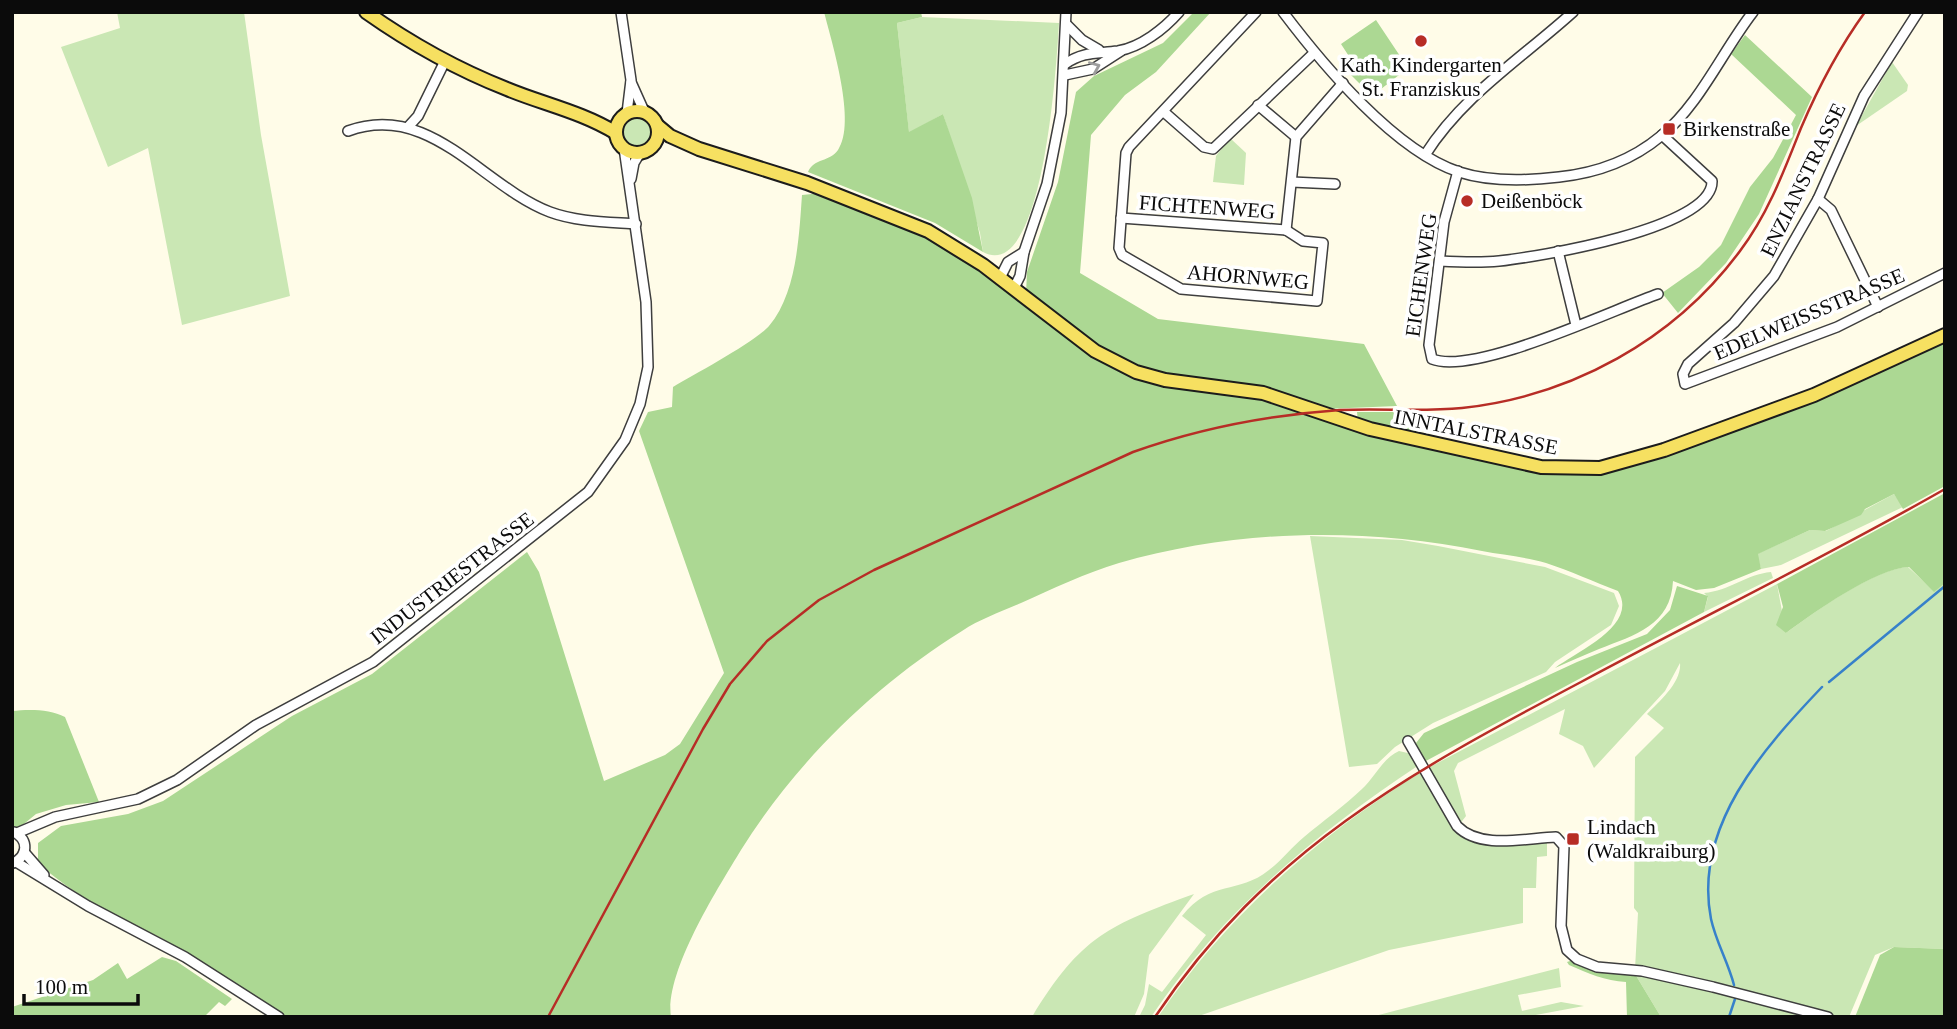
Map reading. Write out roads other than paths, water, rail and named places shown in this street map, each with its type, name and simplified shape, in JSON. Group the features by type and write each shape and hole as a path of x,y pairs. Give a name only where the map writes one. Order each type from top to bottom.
{"main road":[{"path":"366,12 445,61 509,90 586,117 616,133 624,148 640,153 654,145 668,143 699,149"},
{"path":"586,117 624,116 644,111 670,136 699,149"},
{"path":"616,133 624,116"},
{"path":"654,145 658,126"},
{"name":"INNTALSTRASSE","path":"699,149 807,183 894,215 928,231 983,265 1095,351 1148,376 1263,393 1395,436 1527,465 1567,469 1612,466 1676,446 1814,395 1945,335"}],"street":[{"path":"621,12 631,80 644,111"},
{"path":"1014,288 1047,184 1065,75 1066,12"},
{"path":"1065,75 1093,69 1154,34 1180,12"},
{"name":"FICHTENWEG","path":"1256,12 1126,153 1121,218 1286,230 1296,137"},
{"path":"1283,12 1314,53 1343,83 1401,137 1425,155 1458,171 1509,180 1584,173 1621,161 1662,135 1686,109 1753,12"},
{"path":"1425,155 1446,124 1472,96 1573,12"},
{"name":"ENZIANSTRASSE","path":"1685,384 1683,374 1688,364 1734,323 1774,276 1818,199 1864,96 1918,12"},
{"path":"1066,24 1082,40 1101,51"},
{"path":"1065,64 1082,54 1122,50"},
{"path":"1164,112 1210,149 1314,53"},
{"path":"408,127 418,116 445,61"},
{"path":"624,116 631,80"},
{"path":"1258,105 1296,137 1343,83"},
{"path":"348,131 375,125 408,127 454,150 548,211 584,220 636,224"},
{"path":"1440,261 1499,261 1558,251 1642,232 1690,210 1709,191 1712,181 1662,135"},
{"name":"INDUSTRIESTRASSE","path":"15,832 44,821 138,799 177,780 256,725 373,662 589,492 625,440 644,387 649,324 624,148"},
{"name":"INDUSTRIESTRASSE","path":"631,187 634,163 640,153"},
{"name":"EICHENWEG","path":"1458,171 1444,222 1429,351 1434,360 1506,351 1658,294"},
{"name":"FICHTENWEG","path":"1292,182 1335,184"},
{"path":"1818,199 1831,210 1878,307"},
{"name":"AHORNWEG","path":"1121,218 1120,252 1172,286 1317,302 1323,243 1303,241 1286,230"},
{"path":"1558,251 1576,325"},
{"path":"983,265 1008,262 1024,252"},
{"path":"1000,278 1008,262"},
{"name":"EDELWEISSSTRASSE","path":"1685,384 1804,340 1945,273"},
{"path":"1408,741 1457,826 1467,835 1482,839 1556,837 1561,840 1564,846 1561,926 1567,950 1577,960 1597,967 1642,971 1713,987 1828,1017"},
{"path":"44,821 14,863 50,881 88,906 186,957 279,1017"},
{"path":"15,832 50,881"}],"waterway":[{"path":"1829,682 1945,586"},
{"path":"1734,985 1711,919 1708,885 1712,853 1723,822 1756,763 1822,687"},
{"path":"1729,1017 1735,999"}],"railway":[{"path":"548,1017 703,729 730,684 767,641 819,600 874,570 1133,452 1158,444 1209,429 1287,415 1340,410 1447,409 1503,401 1543,391 1581,377 1618,358 1652,337 1684,311 1714,283 1750,237 1782,176 1822,83 1865,12"},
{"path":"1155,1017 1198,958 1245,907 1294,862 1346,821 1400,784 1518,716 1945,489"}],"place":[{"name":"Kath. Kindergarten St. Franziskus","path":"1421,41"},
{"name":"Birkenstraße","path":"1669,129"},
{"name":"Deißenböck","path":"1467,201"},
{"name":"Lindach (Waldkraiburg)","path":"1573,839"}]}
